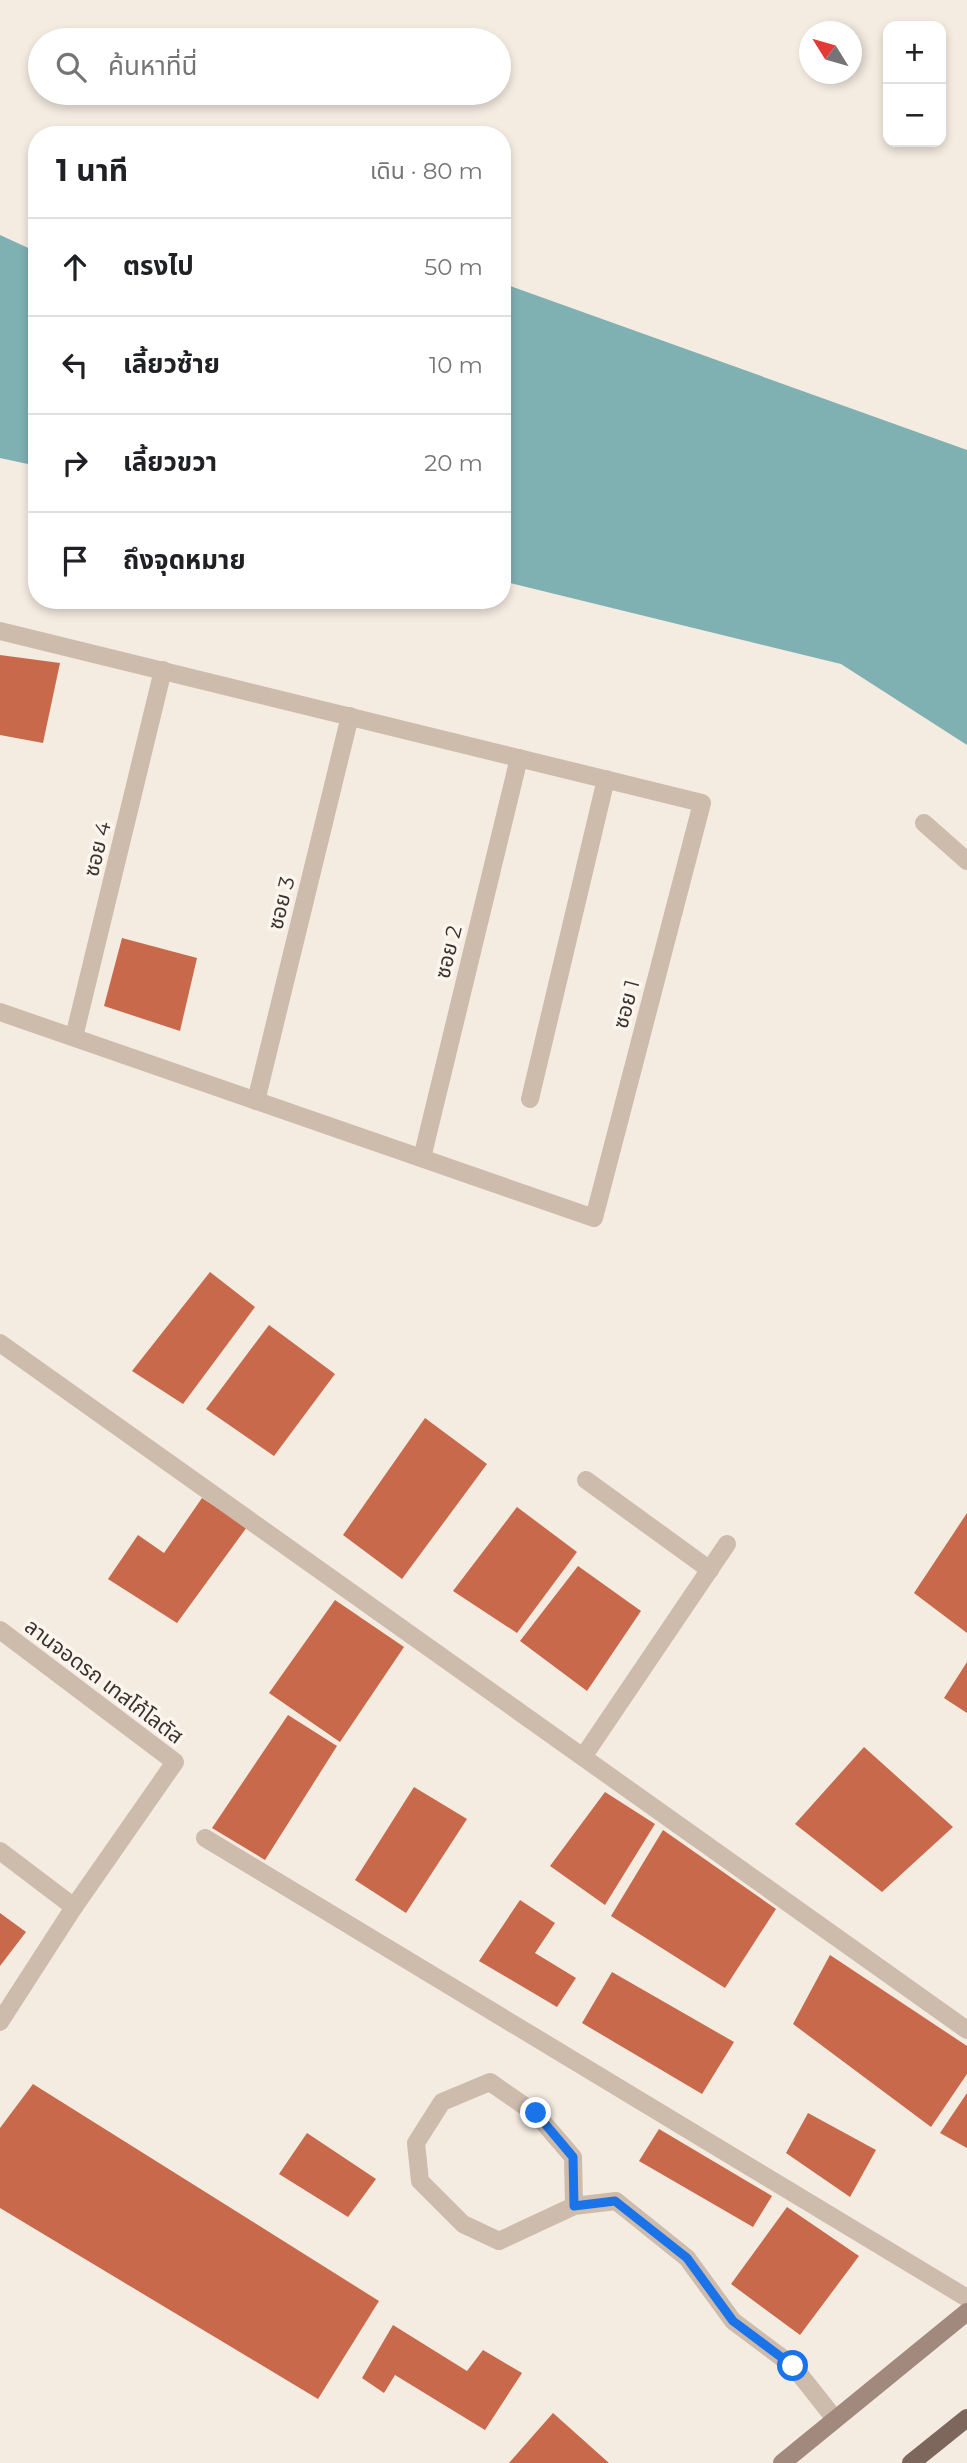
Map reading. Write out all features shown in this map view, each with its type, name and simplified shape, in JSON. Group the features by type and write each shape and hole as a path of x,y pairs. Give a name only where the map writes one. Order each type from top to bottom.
{"main road":[{"path":"782,2463 967,2312"},
{"path":"911,2463 967,2418"}],"street":[{"path":"0,631 606,779 530,1099"},
{"name":"ซอย 4","path":"74,1038 163,670"},
{"name":"ซอย 3","path":"256,1101 350,716"},
{"name":"ซอย 2","path":"422,1158 519,758"},
{"name":"ซอย 1","path":"422,1158 594,1217 702,803 606,779"},
{"path":"923,823 967,861"},
{"path":"0,1012 422,1158"},
{"path":"0,1343 967,2030"},
{"path":"586,1480 710,1570"},
{"path":"583,1758 727,1544"},
{"name":"ลานจอดรถ เทสโก้โลตัส","path":"0,1630 175,1762 74,1907 0,2022"},
{"path":"205,1838 967,2298"},
{"path":"0,1851 74,1907"},
{"path":"574,2206 573,2157 536,2113 490,2082 442,2102 416,2143 420,2181 463,2224 499,2241 574,2206 615,2201 687,2258 733,2321 793,2366 835,2419"}],"water":[{"path":"0,235 28,248 28,464 0,458"},
{"path":"511,286 967,450 967,745 841,664 511,583"}],"building":[{"path":"0,655 60,663 43,743 0,735"},
{"path":"122,938 197,958 180,1031 104,1006"},
{"path":"210,1272 255,1307 183,1404 132,1371"},
{"path":"269,1325 335,1374 274,1456 206,1409"},
{"path":"425,1418 487,1464 402,1579 343,1535"},
{"path":"202,1498 247,1527 177,1623 108,1579 138,1535 164,1553"},
{"path":"517,1507 577,1552 517,1633 453,1591"},
{"path":"967,1513 967,1633 914,1593"},
{"path":"578,1566 641,1611 587,1691 520,1641"},
{"path":"335,1600 404,1647 340,1742 269,1693"},
{"path":"967,1662 967,1713 944,1698"},
{"path":"288,1715 337,1746 265,1860 212,1828"},
{"path":"864,1747 953,1827 882,1892 795,1824"},
{"path":"414,1787 467,1819 406,1913 355,1880"},
{"path":"605,1792 655,1824 605,1905 550,1866"},
{"path":"663,1830 776,1909 725,1988 611,1916"},
{"path":"520,1900 555,1923 535,1953 576,1978 557,2007 479,1961"},
{"path":"0,1913 26,1932 0,1966"},
{"path":"830,1955 967,2046 967,2074 931,2127 793,2024"},
{"path":"612,1972 734,2042 702,2094 582,2023"},
{"path":"33,2084 379,2301 318,2399 0,2208 0,2128"},
{"path":"967,2093 967,2148 940,2133"},
{"path":"808,2113 876,2150 850,2197 786,2153"},
{"path":"659,2129 772,2196 753,2227 639,2161"},
{"path":"307,2133 376,2179 348,2217 279,2174"},
{"path":"787,2207 859,2256 800,2335 731,2284"},
{"path":"393,2325 467,2371 483,2350 522,2373 485,2430 395,2375 384,2393 362,2378"},
{"path":"553,2413 609,2463 509,2463"}],"route":[{"path":"536,2113 573,2157 574,2206 615,2201 687,2258 733,2321 793,2366"}]}
